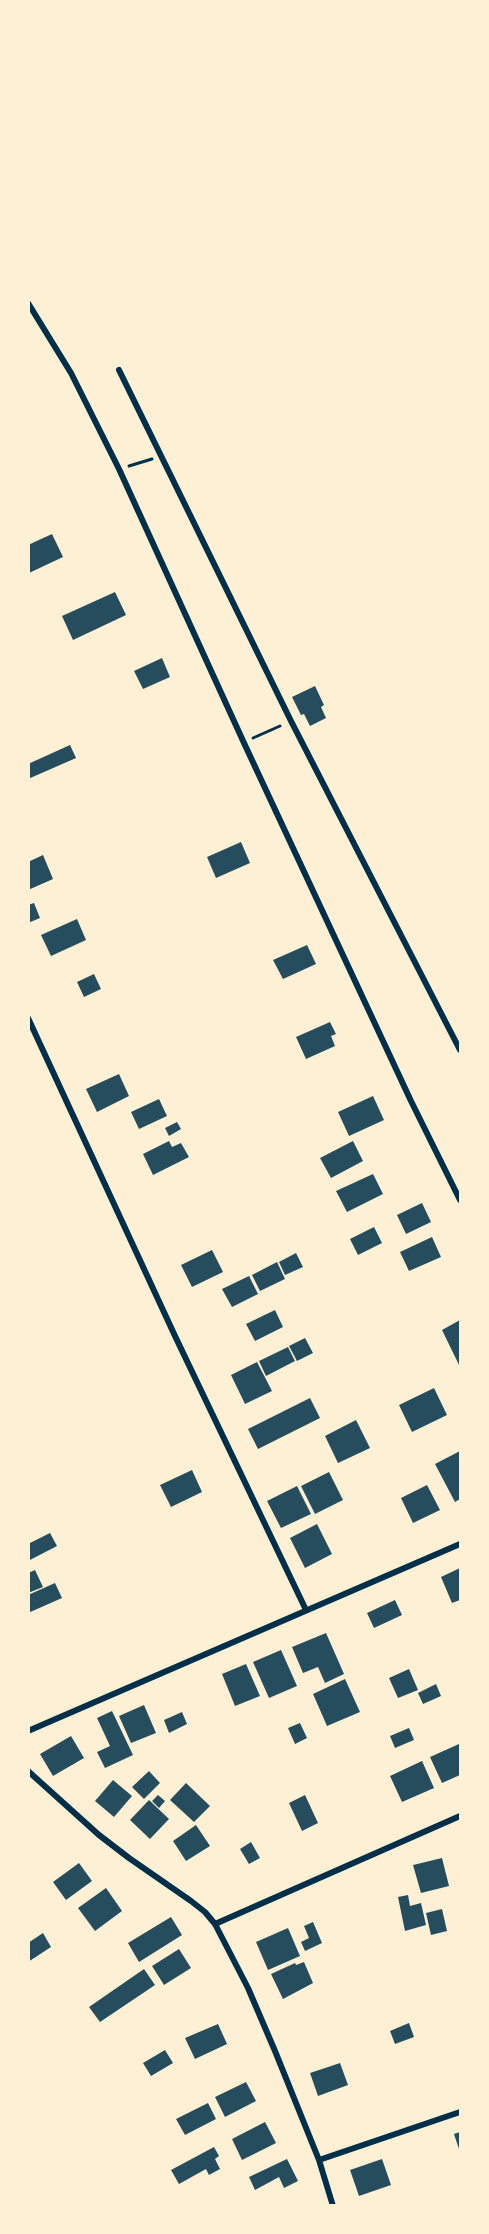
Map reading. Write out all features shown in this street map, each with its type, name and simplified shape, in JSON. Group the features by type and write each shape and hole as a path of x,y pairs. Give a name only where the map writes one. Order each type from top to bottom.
{"street":[{"path":"28,303 71,373 119,469 243,743 460,1200"},
{"path":"119,370 291,721 460,1050"},
{"path":"28,1018 175,1336 306,1610"},
{"path":"28,1731 460,1544"},
{"path":"28,1771 99,1835 191,1901 215,1924 248,1988 319,2160 333,2205"},
{"path":"215,1924 460,1816"},
{"path":"319,2160 460,2112"}],"path":[{"path":"119,469 162,456"},
{"path":"243,743 291,721"}],"building":[{"path":"52,534 63,557 29,573 28,545"},
{"path":"115,592 126,615 73,640 62,616"},
{"path":"162,658 170,677 143,689 134,671"},
{"path":"315,686 324,705 321,707 326,718 310,726 304,714 301,715 292,697"},
{"path":"70,745 76,758 28,779 28,764"},
{"path":"241,842 250,863 216,878 207,857"},
{"path":"43,855 53,879 28,890 28,862"},
{"path":"34,903 40,918 28,923 28,905"},
{"path":"77,919 86,940 51,956 41,935"},
{"path":"307,945 316,964 283,979 273,960"},
{"path":"94,974 101,989 84,997 77,982"},
{"path":"330,1022 336,1034 331,1036 335,1046 306,1059 296,1037"},
{"path":"119,1074 129,1096 97,1112 86,1089"},
{"path":"373,1096 384,1120 349,1136 338,1112"},
{"path":"159,1099 167,1116 139,1129 131,1112"},
{"path":"177,1122 181,1129 169,1136 165,1128"},
{"path":"169,1141 172,1147 181,1143 189,1157 153,1175 143,1154"},
{"path":"353,1141 363,1161 331,1178 320,1158"},
{"path":"373,1174 383,1194 347,1212 336,1191"},
{"path":"422,1203 431,1222 406,1234 397,1215"},
{"path":"374,1227 382,1243 358,1255 350,1239"},
{"path":"432,1237 441,1257 409,1271 400,1252"},
{"path":"212,1250 223,1272 192,1287 181,1265"},
{"path":"296,1253 303,1267 285,1275 279,1262"},
{"path":"277,1262 285,1279 260,1291 252,1275"},
{"path":"249,1276 258,1294 232,1307 222,1289"},
{"path":"275,1310 283,1327 255,1341 246,1324"},
{"path":"460,1320 460,1367 442,1330"},
{"path":"305,1338 313,1353 297,1361 289,1346"},
{"path":"288,1347 295,1361 266,1376 259,1361"},
{"path":"257,1362 272,1391 245,1404 231,1375"},
{"path":"434,1388 447,1415 412,1432 399,1405"},
{"path":"310,1398 320,1418 258,1449 248,1429"},
{"path":"356,1420 370,1448 338,1463 325,1436"},
{"path":"460,1451 460,1499 455,1502 435,1464"},
{"path":"192,1470 202,1492 171,1507 160,1485"},
{"path":"329,1472 343,1500 315,1514 301,1486"},
{"path":"427,1485 440,1510 413,1523 401,1498"},
{"path":"297,1486 311,1514 281,1528 267,1501"},
{"path":"317,1524 332,1554 305,1568 290,1538"},
{"path":"50,1533 57,1546 28,1561 28,1544"},
{"path":"460,1568 460,1600 452,1603 441,1577"},
{"path":"35,1570 43,1587 28,1593 28,1573"},
{"path":"55,1583 62,1598 28,1613 28,1595"},
{"path":"395,1600 402,1615 374,1628 367,1613"},
{"path":"326,1633 344,1674 325,1683 318,1667 303,1673 292,1647"},
{"path":"281,1650 297,1686 269,1698 253,1662"},
{"path":"246,1664 260,1696 235,1706 222,1674"},
{"path":"409,1669 418,1690 398,1698 389,1678"},
{"path":"345,1679 360,1712 327,1726 313,1694"},
{"path":"436,1684 441,1696 423,1704 418,1693"},
{"path":"144,1705 156,1733 131,1743 119,1716"},
{"path":"112,1711 133,1755 105,1768 97,1752 110,1746 97,1718"},
{"path":"182,1712 187,1724 169,1733 164,1720"},
{"path":"300,1723 307,1738 295,1744 288,1728"},
{"path":"409,1728 414,1740 395,1748 390,1736"},
{"path":"71,1736 84,1758 53,1776 40,1754"},
{"path":"459,1744 460,1775 442,1783 430,1757"},
{"path":"422,1761 434,1788 402,1802 390,1776"},
{"path":"149,1771 160,1783 144,1799 132,1787"},
{"path":"113,1780 132,1796 114,1817 95,1801"},
{"path":"186,1783 210,1806 194,1822 170,1800"},
{"path":"158,1795 165,1801 159,1808 152,1801"},
{"path":"305,1795 318,1823 302,1831 289,1803"},
{"path":"149,1800 169,1819 150,1839 130,1820"},
{"path":"196,1825 210,1846 186,1861 173,1841"},
{"path":"251,1842 260,1858 249,1864 240,1849"},
{"path":"442,1858 449,1886 421,1893 413,1865"},
{"path":"79,1863 92,1881 66,1900 53,1882"},
{"path":"106,1888 122,1911 95,1931 78,1908"},
{"path":"408,1895 410,1906 421,1903 426,1925 405,1931 398,1897"},
{"path":"442,1909 447,1931 431,1935 426,1913"},
{"path":"171,1917 182,1935 139,1962 128,1943"},
{"path":"313,1922 322,1943 305,1951 301,1942 309,1938 304,1926"},
{"path":"288,1928 300,1956 268,1970 256,1942"},
{"path":"43,1933 51,1947 28,1962 28,1943"},
{"path":"179,1949 191,1968 164,1985 152,1966"},
{"path":"304,1962 313,1983 283,1999 271,1974 295,1963 296,1965"},
{"path":"144,1969 155,1985 100,2022 89,2007"},
{"path":"409,2023 414,2037 395,2044 390,2031"},
{"path":"218,2024 227,2044 195,2059 185,2038"},
{"path":"165,2050 173,2063 151,2076 143,2063"},
{"path":"340,2063 348,2085 318,2096 310,2073"},
{"path":"246,2082 256,2101 225,2117 215,2097"},
{"path":"208,2103 216,2119 185,2135 176,2119"},
{"path":"265,2122 276,2143 242,2160 232,2139"},
{"path":"460,2132 460,2152 454,2134"},
{"path":"214,2147 219,2156 215,2159 220,2169 209,2175 206,2169 179,2184 171,2170"},
{"path":"287,2159 298,2181 284,2188 279,2177 255,2190 249,2177"},
{"path":"382,2159 391,2185 359,2196 350,2170"}]}
